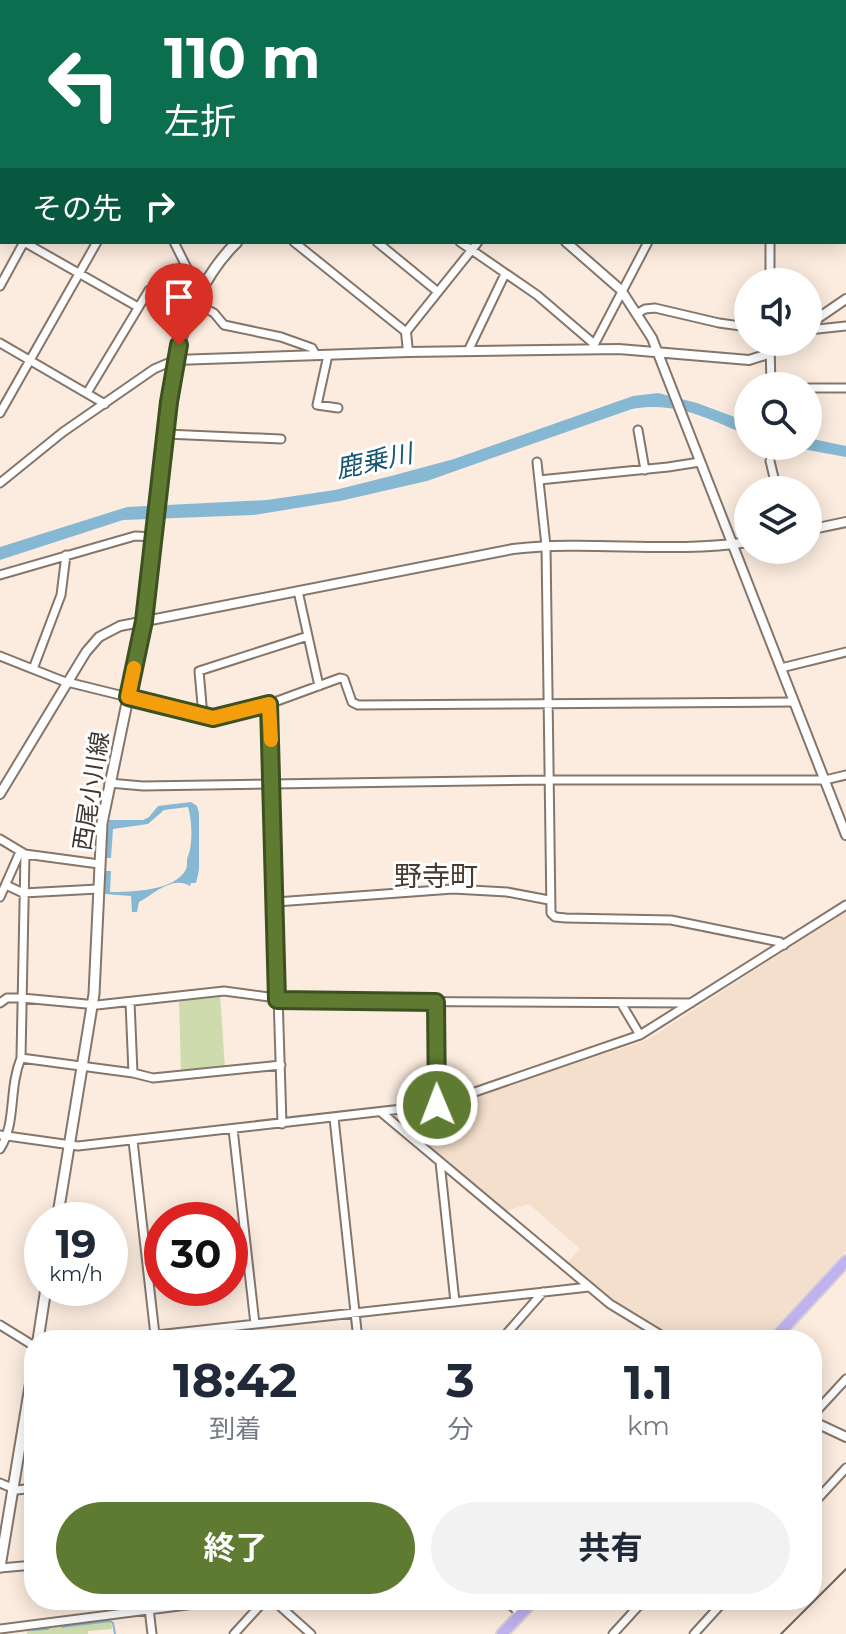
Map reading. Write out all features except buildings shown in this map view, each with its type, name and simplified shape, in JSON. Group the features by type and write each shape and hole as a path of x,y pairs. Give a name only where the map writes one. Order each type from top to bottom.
{"main road":[{"name":"西尾小川線","path":"60,1202 93,1005 102,823 144,621 175,360 198,298 222,258 235,244"},
{"path":"782,1330 846,1261"},
{"path":"40,1330 43,1306"},
{"path":"0,1568 24,1422"},
{"path":"502,1634 525,1610"}],"street":[{"path":"0,286 23,244"},
{"path":"28,244 138,307"},
{"path":"0,413 96,244"},
{"path":"175,244 198,298 224,325 281,337 312,348 316,355"},
{"path":"296,244 406,332"},
{"path":"379,244 438,292"},
{"path":"462,244 547,303 593,346"},
{"path":"408,352 406,332 476,244"},
{"path":"568,244 621,290 638,313 657,351 846,835"},
{"path":"593,346 647,244"},
{"path":"770,244 770,268"},
{"path":"468,351 505,274"},
{"path":"87,393 149,290 198,298"},
{"path":"822,317 846,299"},
{"path":"638,313 655,308 734,325"},
{"path":"822,327 846,326"},
{"path":"0,343 105,404"},
{"path":"0,483 48,442 154,369 175,360 593,346 749,360 755,356"},
{"path":"328,355 317,405 338,408"},
{"path":"822,388 846,388"},
{"path":"638,430 645,470"},
{"path":"166,434 281,439"},
{"path":"770,461 774,476"},
{"path":"537,462 546,546 551,913 555,917 664,919 784,945"},
{"path":"539,480 700,462"},
{"path":"822,527 846,522"},
{"path":"0,575 135,536 155,535"},
{"path":"0,794 82,658 99,637 120,626 494,552 546,546 732,544"},
{"path":"33,669 61,595 66,555"},
{"path":"298,591 319,686"},
{"path":"203,716 199,671 308,636"},
{"path":"781,668 846,652"},
{"path":"0,656 69,682 216,718 269,704 342,678 352,702 358,705 794,702"},
{"path":"269,704 282,1124"},
{"path":"109,783 143,786 549,780 825,780 846,775"},
{"path":"0,839 22,853 99,864"},
{"path":"0,897 22,853"},
{"path":"0,1149 13,1081 21,1058 22,853"},
{"path":"6,885 23,893 98,889"},
{"path":"276,902 453,889 507,892 549,900"},
{"path":"4,1136 69,1146 437,1105 640,1035 846,905"},
{"path":"0,1003 7,998 22,998 93,1005 224,991 277,1000 693,1003"},
{"path":"130,1002 133,1073"},
{"path":"436,1002 437,1105"},
{"path":"621,1003 640,1035"},
{"path":"21,1058 153,1078 281,1065"},
{"path":"382,1113 589,1287 652,1330"},
{"path":"334,1118 357,1330"},
{"path":"233,1129 255,1324"},
{"path":"133,1141 154,1330"},
{"path":"440,1162 455,1302"},
{"path":"200,1330 589,1287"},
{"path":"510,1330 543,1292"},
{"path":"0,1325 24,1340"},
{"path":"822,1407 846,1379"},
{"path":"822,1424 846,1437"},
{"path":"822,1494 846,1468"},
{"path":"0,1483 13,1489 24,1488"},
{"path":"0,1568 24,1566"},
{"path":"0,1629 142,1610"},
{"path":"149,1610 152,1634"},
{"path":"234,1634 256,1610"},
{"path":"284,1610 311,1634"},
{"path":"516,1610 521,1614"},
{"path":"613,1634 635,1610"},
{"path":"694,1634 716,1610"}],"shaded area":[{"path":"846,911 846,1250 772,1330 662,1330 624,1308 567,1263 580,1249 529,1204 505,1211 398,1122 647,1040"}],"green space":[{"path":"220,994 225,1069 181,1073 179,999"},
{"path":"111,1620 112,1629 88,1631 88,1634 27,1634 27,1629"}],"water":[{"path":"658,393 697,403 734,417 734,429 678,409 632,409 427,481 340,501 254,515 123,520 0,560 0,547 127,507 267,500 335,490 454,459 633,396"},
{"path":"822,441 846,446 846,457 822,453"},
{"path":"191,802 197,806 199,813 199,870 196,883 163,887 139,902 137,912 132,912 131,896 105,894 105,871 111,871 110,892 152,889 173,882 186,869 191,839 188,807 164,810 148,824 113,829 111,858 103,858 109,820 143,820 158,806"}],"waterway":[{"path":"62,1627 110,1621 115,1634"},
{"path":"33,1630 48,1629"}],"railway":[{"path":"822,1593 846,1569"},
{"path":"781,1634 805,1610"}],"slow traffic":[{"path":"134,668 128,697 208,718 269,704 271,740"}],"district":[{"name":"野寺町","path":"436,876"}],"route":[{"path":"179,345 169,402 144,621 128,697 208,718 269,704 277,1000 436,1002 437,1105"}],"water label":[{"name":"鹿乗川","path":"374,461"}]}
